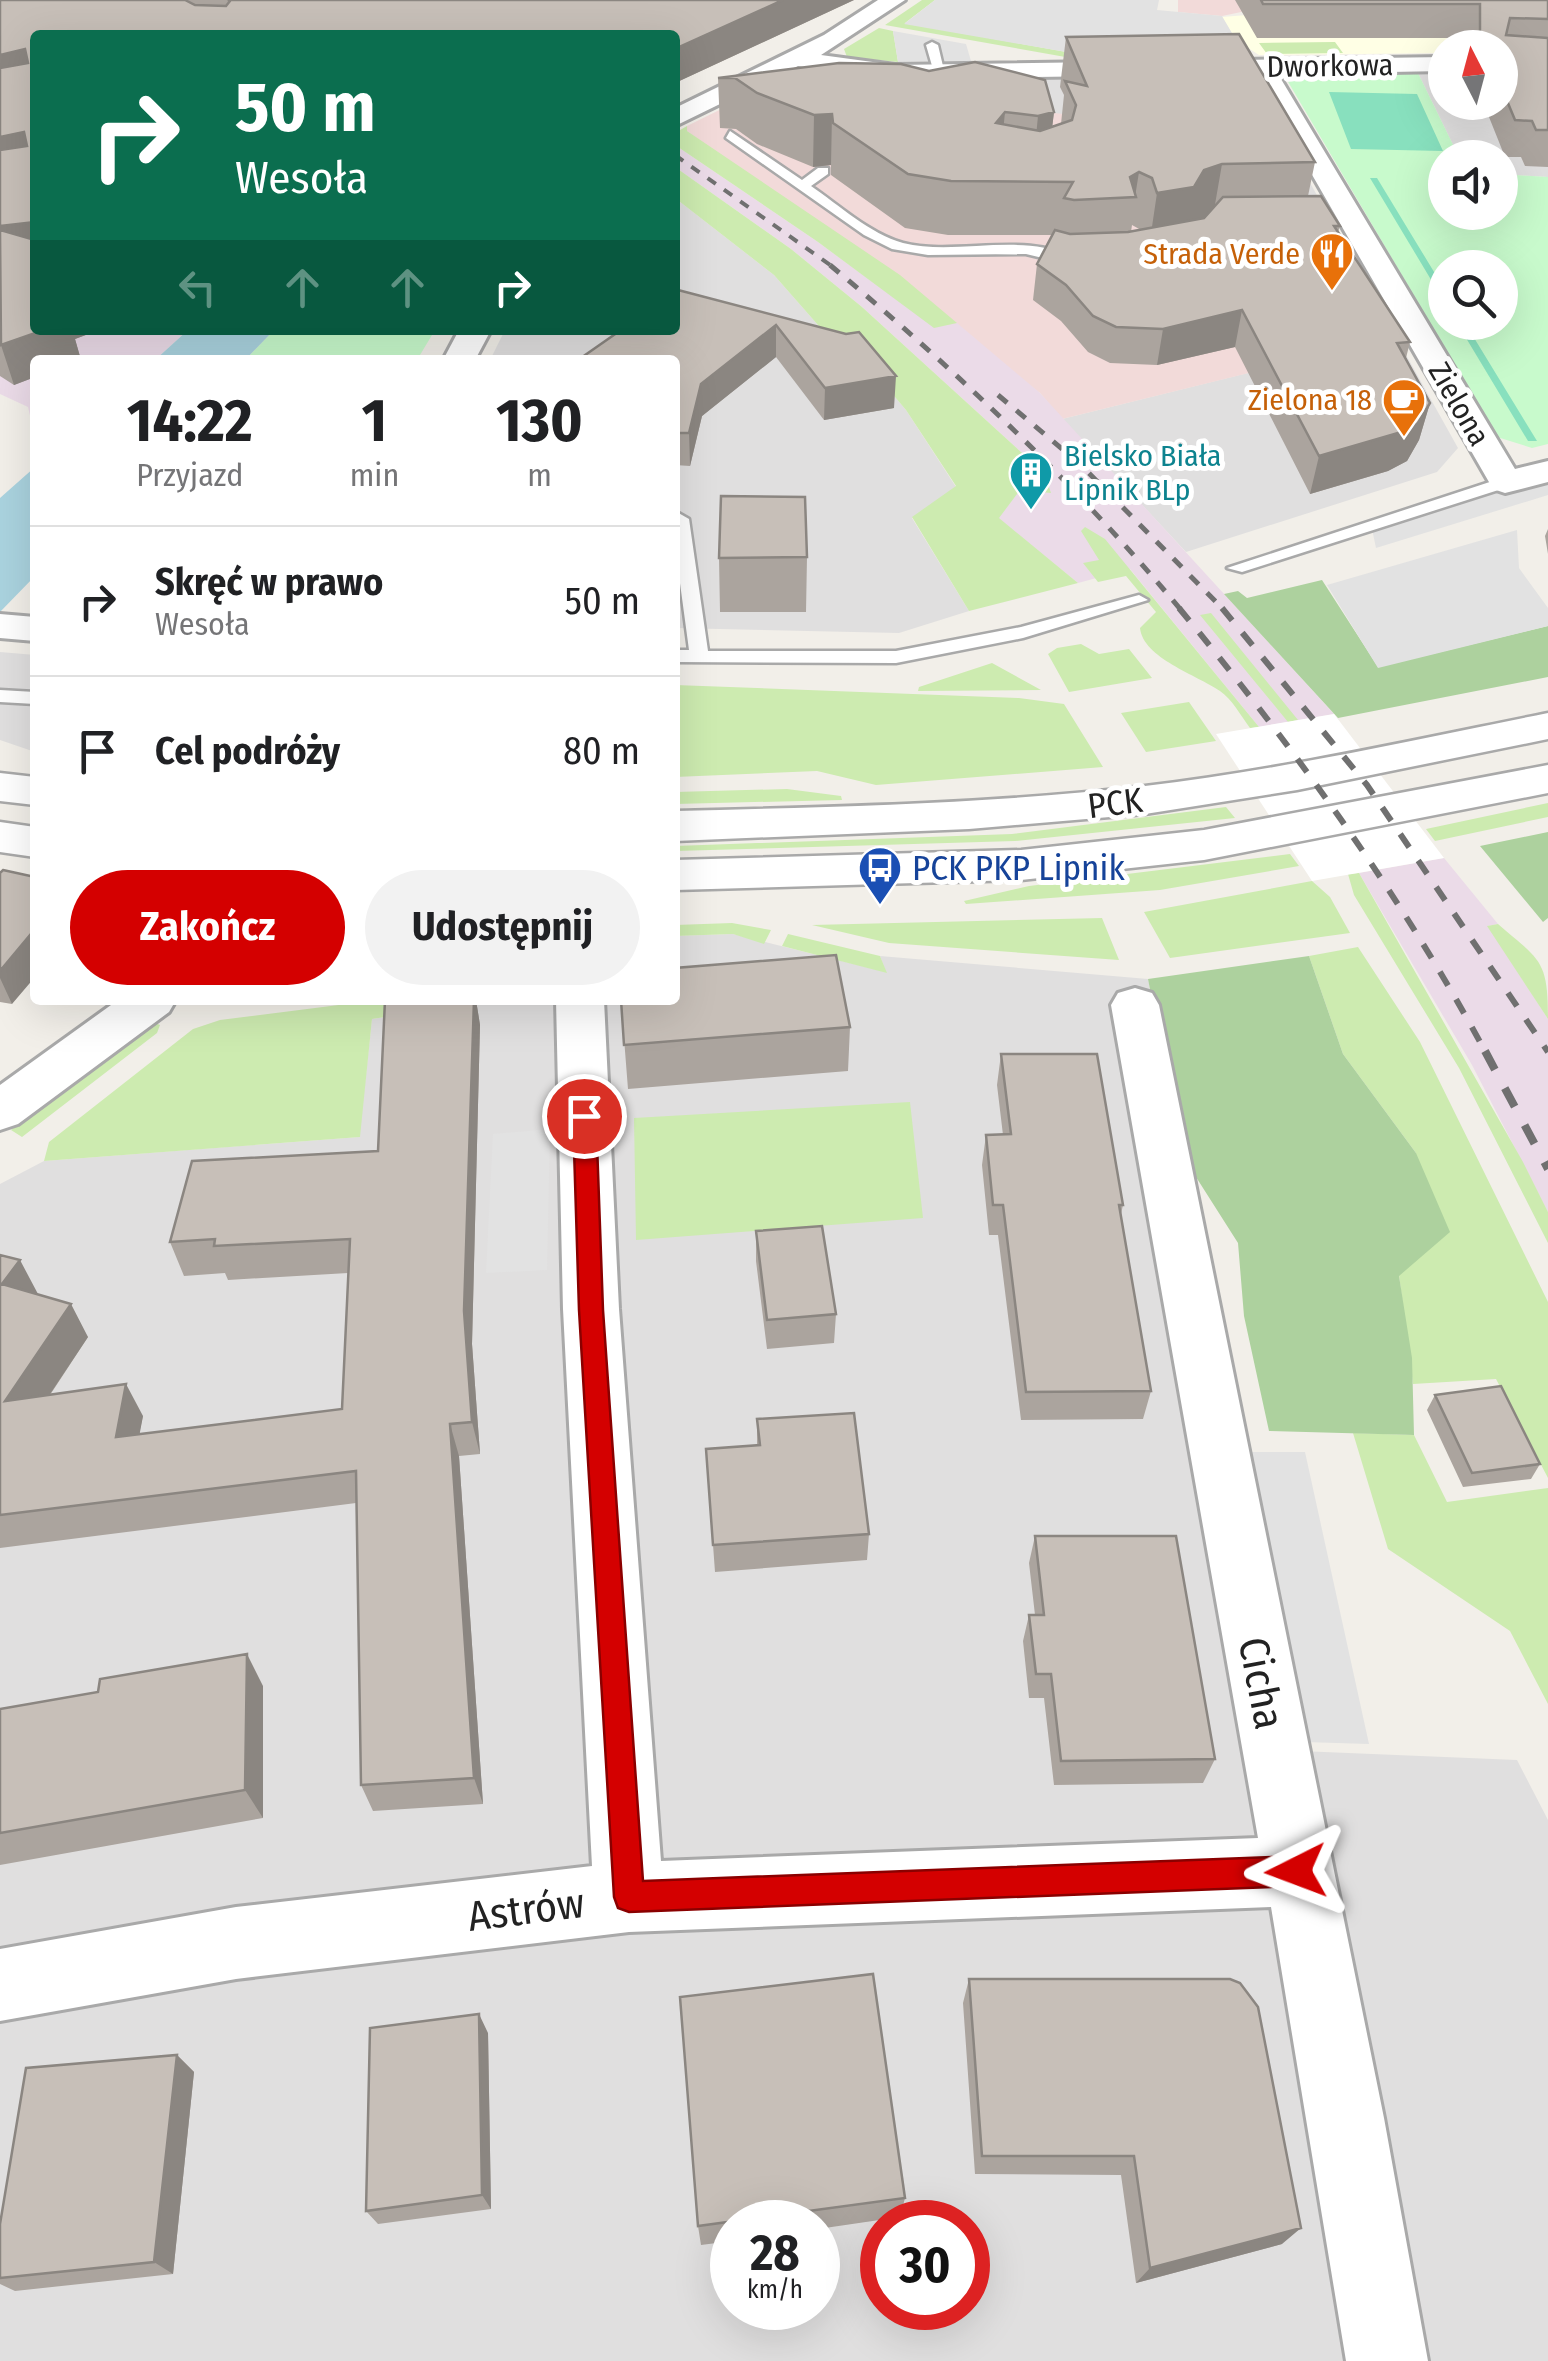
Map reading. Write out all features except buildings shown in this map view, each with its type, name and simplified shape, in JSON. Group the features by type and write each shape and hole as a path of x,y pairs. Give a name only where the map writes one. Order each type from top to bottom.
{"street":[{"path":"680,116 797,58 894,0"},
{"name":"Dworkowa","path":"797,58 862,70 939,72 1428,64"},
{"name":"Zielona","path":"1262,67 1346,222 1505,482 1548,471"},
{"name":"PCK","path":"680,826 993,814 1148,800 1548,726"},
{"name":"PCK","path":"680,876 1021,864 1204,845 1548,778"},
{"path":"0,787 30,790"},
{"path":"0,836 30,841"},
{"path":"0,1092 88,1005"},
{"path":"0,1112 145,1005"},
{"path":"580,1005 591,1310 629,1897"},
{"name":"Cicha","path":"1135,1005 1296,1871 1353,2154 1387,2361"},
{"name":"Astrów","path":"0,1985 236,1943 629,1897 1296,1871"}],"lane":[{"path":"932,45 946,97 965,104"},
{"path":"730,134 802,186 897,246 928,252 1026,250 1058,260 1084,261"},
{"path":"802,186 823,171"},
{"name":"Zielona","path":"1236,568 1505,482"},
{"path":"680,519 698,656"},
{"path":"680,656 896,657 1022,632 1139,600"},
{"path":"0,696 30,698"}],"shaded area":[{"path":"935,0 1159,0 1157,10 1222,16 1236,40 1072,53 904,24"},
{"path":"1178,0 1298,0 1222,16 1178,12"},
{"path":"1437,0 1461,30 1428,30 1428,53 1259,55 1236,40 1222,17"},
{"path":"893,31 966,44 971,61 898,62"},
{"path":"1418,73 1428,73 1428,93"},
{"path":"1548,76 1548,177 1518,175 1518,140 1451,140 1441,120 1518,120 1518,92"},
{"path":"1251,77 1458,448 1437,472 1186,552 1062,419 1280,365 1052,114 1040,79"},
{"path":"778,81 1063,114 1281,365 1062,419 1040,393 687,131 687,126"},
{"path":"0,98 30,297 30,335 182,335 160,355 30,355 30,416 28,407 0,394"},
{"path":"680,148 934,327 957,323 1040,393 1334,714 1259,727 1130,569 1078,583 998,518 1020,490 1044,473 862,307 791,249 680,171"},
{"path":"680,202 774,275 847,358 861,357 906,410 956,487 912,518 969,611 899,633 680,628 680,355 492,355 502,335 680,335"},
{"path":"1548,477 1548,495 1376,548 1372,529"},
{"path":"1517,530 1519,568 1548,608 1548,626 1378,668 1327,585"},
{"path":"0,652 30,655 30,750 0,740"},
{"path":"1444,858 1498,924 1488,926 1548,1019 1548,1212 1472,1065 1359,873"},
{"path":"733,934 886,972 880,956 1148,979 1300,1751 1517,1760 1548,1820 1548,2361 0,2361 0,1184 44,1161 359,1137 372,1019 466,1005 680,1005 680,936"},
{"path":"550,1129 547,1270 486,1273 493,1134"},
{"path":"1247,1452 1305,1452 1369,1744 1304,1742"}],"green space":[{"path":"922,0 935,0 905,23 1072,53 1071,58 885,25"},
{"path":"879,28 893,31 898,62 847,57 844,49"},
{"path":"1335,42 1343,53 1267,54 1259,43"},
{"path":"1418,73 1428,93 1428,120 1441,120 1451,140 1428,140 1428,230 1518,230 1518,175 1548,177 1548,444 1532,448 1497,437 1440,340 1518,340 1518,250 1428,250 1428,320 1287,80 1299,76"},
{"path":"1329,92 1417,94 1438,140 1428,140 1428,151 1351,149"},
{"path":"687,126 687,131 900,275 957,323 934,328 818,242 680,148 680,130"},
{"path":"680,171 791,249 862,307 1044,473 1051,493 1020,490 999,518 1078,583 969,611 912,517 956,486 906,410 861,357 847,358 774,275 680,202"},
{"path":"1370,178 1377,178 1428,262 1428,275"},
{"path":"269,335 432,335 420,355 250,355"},
{"path":"1467,340 1475,340 1537,441 1528,441"},
{"path":"1085,527 1105,539 1259,727 1250,728 1220,691 1172,665 1143,639 1140,628 1156,612 1126,576 1098,582 1083,563 1099,560 1081,531"},
{"path":"1322,580 1378,667 1548,626 1548,677 1338,718 1224,594 1238,591 1247,598"},
{"path":"1211,613 1298,720 1288,722 1200,615"},
{"path":"1081,644 1099,654 1129,649 1152,678 1069,692 1048,654 1057,648"},
{"path":"992,663 1041,690 918,691 919,687"},
{"path":"680,685 1019,698 1064,704 1103,767 876,785 817,771 680,777"},
{"path":"1189,702 1216,741 1146,752 1121,713"},
{"path":"787,789 841,796 842,800 680,804 680,792"},
{"path":"1548,803 1548,817 1435,841 1426,829"},
{"path":"1226,807 1235,818 1015,841 680,851 680,846 1012,834"},
{"path":"1548,832 1548,918 1543,922 1480,846"},
{"path":"1290,854 1299,866 1160,890 966,904 964,901 1029,886"},
{"path":"1359,873 1523,1162 1548,1212 1548,1243 1459,1068 1354,895 1348,874"},
{"path":"1312,881 1330,897 1350,933 1170,958 1144,912"},
{"path":"1102,918 1119,960 889,943 812,925"},
{"path":"732,923 771,930 764,944 733,934 680,936 680,925"},
{"path":"1498,924 1539,963 1546,984 1548,1019 1487,926"},
{"path":"788,934 880,956 887,973 782,946"},
{"path":"1358,947 1420,1042 1548,1302 1548,1478 1496,1379 1413,1384 1399,1275 1416,1153 1343,1054 1309,956"},
{"path":"1309,956 1343,1054 1416,1153 1450,1232 1399,1276 1412,1358 1414,1435 1269,1431 1244,1316 1238,1243 1182,1155 1148,979"},
{"path":"338,1005 466,1005 372,1019 360,1137 44,1161 49,1142 193,1029 220,1020"},
{"path":"151,1021 160,1025 157,1033 22,1137 11,1130"},
{"path":"910,1102 923,1218 636,1240 634,1118"},
{"path":"1353,1433 1414,1435 1447,1502 1548,1488 1548,1704 1510,1631 1388,1549"}],"water":[{"path":"182,335 269,335 250,355 160,355"},
{"path":"30,471 30,581 0,612 0,498"}],"pier":[{"path":"1334,714 1444,858 1312,881 1216,734"}],"railway":[{"path":"680,159 833,267"},
{"path":"830,265 1013,430 1099,517 1181,610"},
{"path":"998,395 1080,464 1224,610"},
{"path":"1179,608 1304,768 1382,879 1486,1053"},
{"path":"1222,608 1367,785 1548,1052"},
{"path":"1485,1051 1548,1169"}],"place":[{"name":"Strada Verde","path":"1332,292"},
{"name":"Zielona 18","path":"1404,438"},
{"name":"Bielsko Biała Lipnik BLp","path":"1031,511"},
{"name":"PCK PKP Lipnik","path":"880,906"}],"route":[{"path":"584,1116 591,1310 629,1897 1296,1871"}]}
